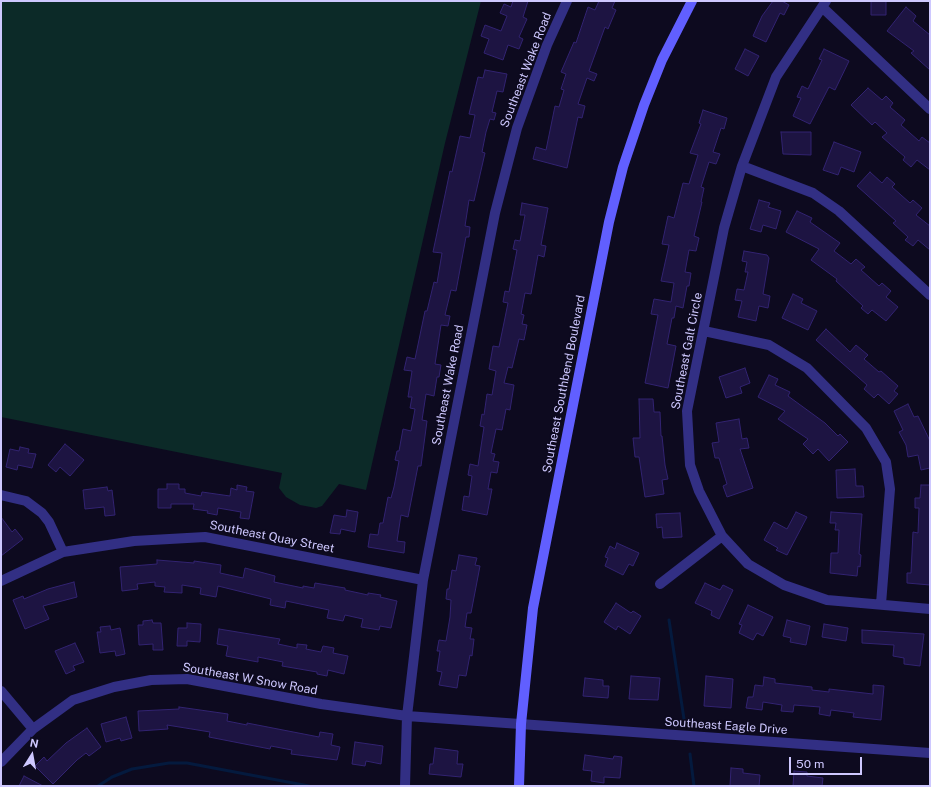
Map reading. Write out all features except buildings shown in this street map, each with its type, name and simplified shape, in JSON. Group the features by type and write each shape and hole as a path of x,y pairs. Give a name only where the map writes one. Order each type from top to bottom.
{"street":[{"name":"Southeast Wake Road","path":"405,786 407,716 423,580 473,321 506,171 522,113 548,45 567,1"},
{"name":"Southeast Southbend Boulevard","path":"519,786 521,724 533,608 609,222 623,167 644,105 662,60 692,1"},
{"name":"Southeast Galt Circle","path":"930,109 824,4 776,78 742,166 724,228 687,411 690,465 699,491 722,536 748,564 784,585 827,600 930,608"},
{"path":"742,166 813,193 839,211 930,295"},
{"path":"704,331 769,345 806,368 866,428 886,462 890,489 881,604"},
{"path":"1,495 26,501 42,513 49,522 63,552"},
{"path":"660,584 722,536"},
{"name":"Southeast Quay Street","path":"1,581 63,552 134,541 204,537 423,580"},
{"name":"Southeast W Snow Road","path":"1,762 33,729 73,700 114,687 151,680 187,679 321,704 407,716 521,724"},
{"path":"1,691 33,729"},
{"name":"Southeast Eagle Drive","path":"521,724 930,753"}],"green space":[{"path":"1,1 481,1 445,143 366,490 339,484 322,506 316,508 300,505 286,497 279,488 282,473 1,417"}],"waterway":[{"path":"669,620 684,719"},
{"path":"690,754 694,786"},
{"path":"98,786 112,777 132,769 169,763 187,763 309,786"}]}
